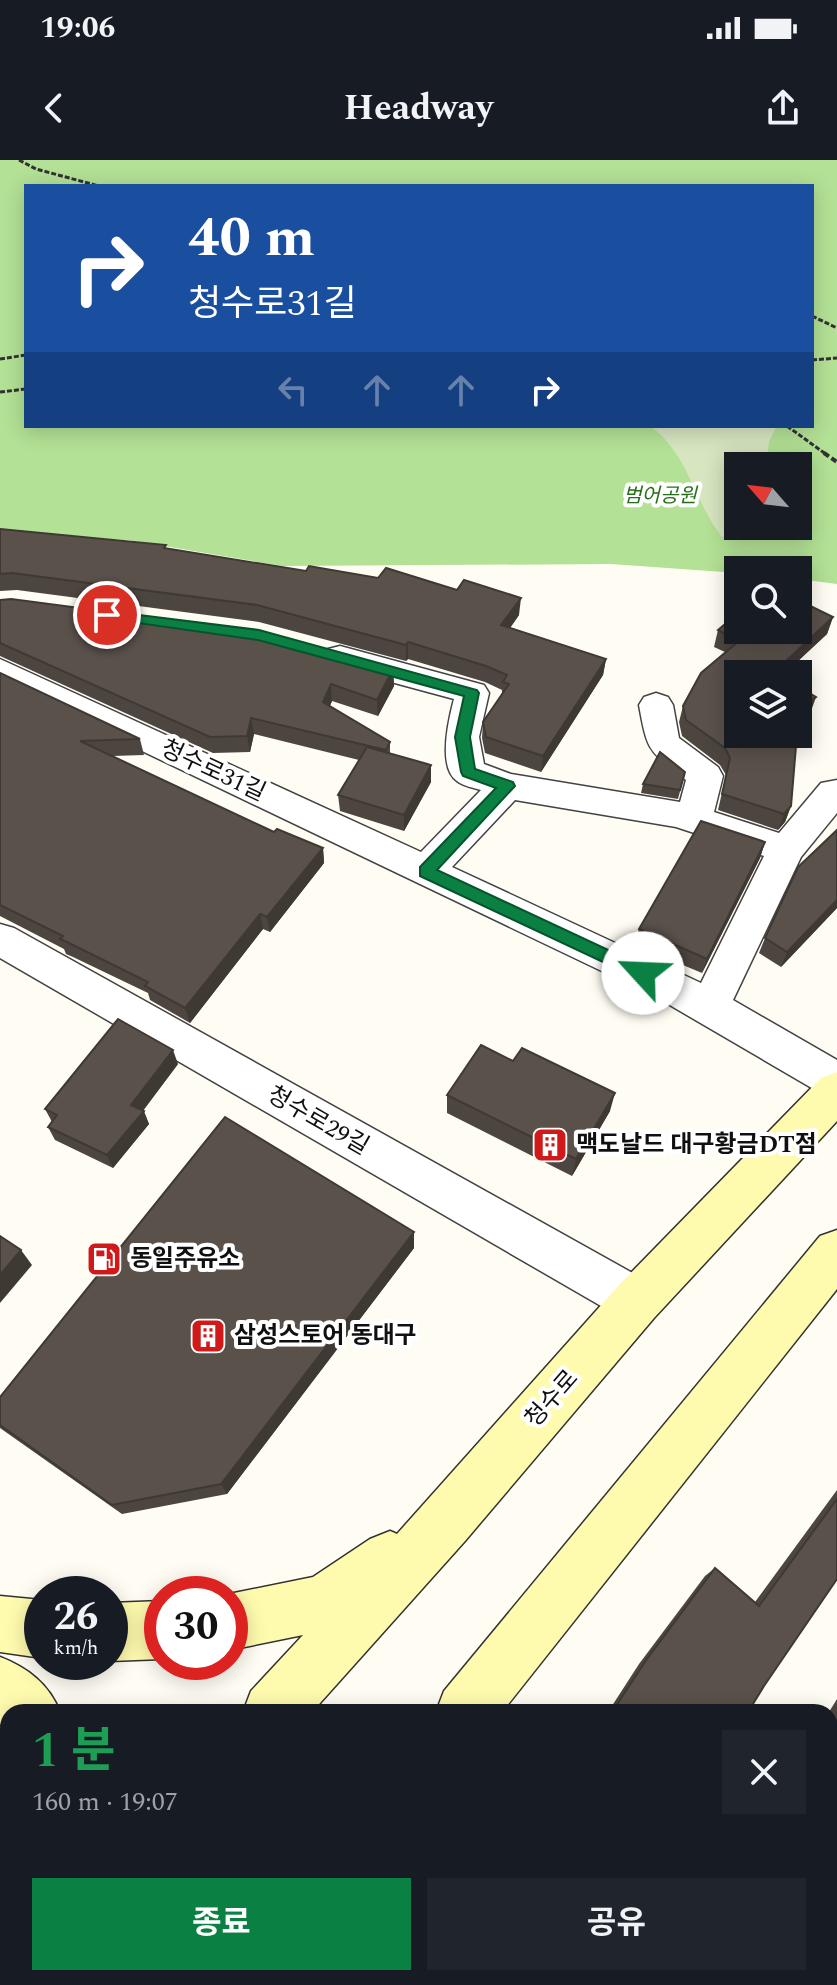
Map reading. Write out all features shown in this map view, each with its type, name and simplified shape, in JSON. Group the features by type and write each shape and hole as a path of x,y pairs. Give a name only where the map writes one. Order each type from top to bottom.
{"main road":[{"name":"청수로","path":"279,1704 446,1522 637,1301 837,1091"},
{"path":"473,1704 837,1252"},
{"path":"248,1618 324,1603 446,1522"},
{"path":"0,1624 24,1627"},
{"path":"0,1686 21,1704"}],"street":[{"path":"304,647 472,693 462,737 468,772 507,786 694,819 786,849"},
{"name":"청수로31길","path":"0,670 709,1007 837,1081"},
{"path":"656,705 663,743 705,776 694,819"},
{"path":"426,871 507,786"},
{"path":"709,1007 786,849 834,792"},
{"name":"청수로29길","path":"0,939 637,1301"}],"path":[{"path":"19,160 36,169 92,184"},
{"path":"814,317 837,328"},
{"path":"0,359 24,355"},
{"path":"814,360 837,358"},
{"path":"0,392 24,389"},
{"path":"790,428 837,462"}],"green space":[{"name":"범어공원","path":"0,160 837,160 837,584 812,581 812,556 724,556 724,572 611,564 282,566 128,540 0,537"},
{"path":"652,428 776,428 768,452 724,452 722,537 674,450"}],"building":[{"path":"0,529 166,545 164,548 306,571 309,566 378,578 386,568 457,590 464,580 521,598 501,625 606,659 543,756 486,737 483,722 509,684 503,682 507,675 486,666 408,642 406,645 257,605 12,573 0,574"},
{"path":"0,600 255,631 393,669 377,700 331,684 323,702 390,742 386,750 251,718 247,736 210,737 0,643"},
{"path":"812,607 833,617 812,637"},
{"path":"735,644 804,644 787,660 724,660 724,747 686,720 683,706 701,673"},
{"path":"0,673 140,739 80,741 274,832 277,829 323,848 267,917 260,914 185,1008 145,986 148,982 60,939 63,936 0,905"},
{"path":"367,747 431,765 404,815 338,795"},
{"path":"725,748 796,748 791,806 784,814 722,794 730,758"},
{"path":"660,752 685,772 680,790 643,784"},
{"path":"701,821 765,842 707,959 639,929"},
{"path":"837,830 837,900 787,952 765,938 798,867"},
{"path":"118,1019 173,1050 131,1105 144,1111 107,1155 48,1127 57,1115 45,1109"},
{"name":"맥도날드 대구황금DT점","path":"481,1045 513,1061 522,1048 615,1093 576,1159 447,1095"},
{"name":"삼성스토어 동대구","path":"225,1117 414,1232 221,1484 112,1505 0,1425 0,1397"},
{"path":"0,1236 21,1250 0,1275"},
{"path":"837,1499 837,1579 753,1704 617,1704 715,1568 759,1606"}],"place":[{"name":"맥도날드 대구황금DT점","path":"550,1145"},
{"name":"동일주유소","path":"104,1259"},
{"name":"삼성스토어 동대구","path":"208,1336"}],"route":[{"path":"107,615 259,635 472,693 462,737 468,772 507,786 426,871 643,973"}]}
